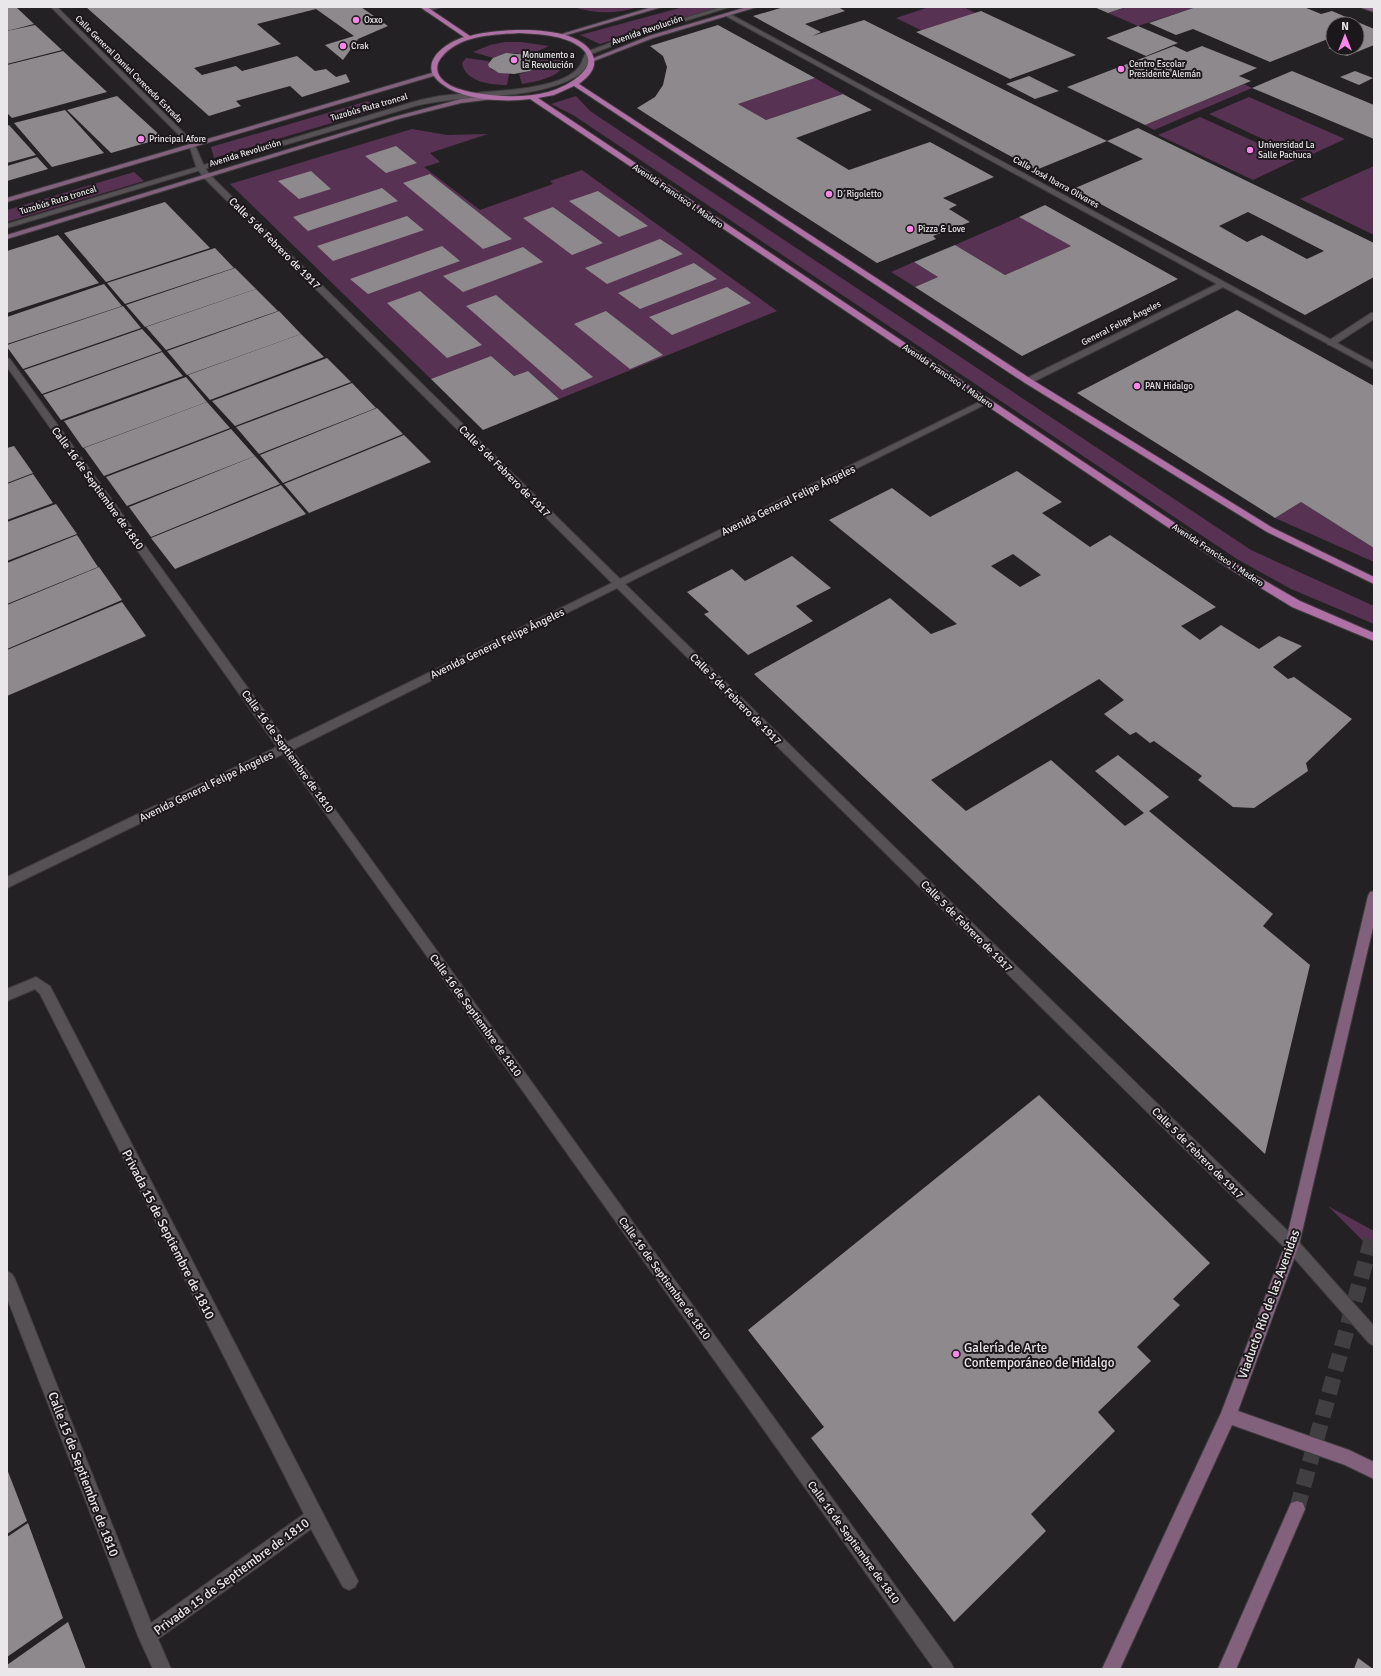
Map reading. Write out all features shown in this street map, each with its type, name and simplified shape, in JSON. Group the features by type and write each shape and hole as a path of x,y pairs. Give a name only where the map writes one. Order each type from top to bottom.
{"main road":[{"name":"Avenida Revolución","path":"558,36 659,7"},
{"path":"728,11 754,7"},
{"path":"1364,7 1374,10"},
{"path":"425,8 469,38"},
{"path":"519,31 558,36 581,45 590,56 591,68 585,76 575,84 555,92 531,97 491,98 472,94 447,86 435,74 434,64 440,55 451,46 469,38 498,32 519,31"},
{"path":"7,200 192,144 435,74"},
{"path":"575,84 1028,381 1270,530 1374,581"},
{"name":"Avenida Francisco I. Madero","path":"531,97 1237,569 1296,604 1374,637"},
{"name":"Avenida Revolución","path":"7,237 203,171 434,108 462,101 491,98"},
{"name":"Viaducto Río de las Avenidas","path":"1111,1669 1228,1416 1292,1245 1374,896"},
{"path":"1228,1416 1350,1458 1374,1471"},
{"path":"1227,1669 1297,1509"}],"street":[{"name":"Calle General Daniel Cerecedo Estrada","path":"54,7 192,144"},
{"path":"425,8 437,7"},
{"path":"590,56 644,32 728,11"},
{"name":"Calle José Ibarra Olivares","path":"728,11 1374,366"},
{"name":"Tuzobús Ruta troncal","path":"7,226 203,171 391,110 445,97 527,90 552,84 571,76 584,66 590,56"},
{"name":"Calle 5 de Febrero de 1917","path":"192,144 203,171 618,583 1292,1245 1374,1338"},
{"name":"General Felipe Ángeles","path":"1028,381 1223,284"},
{"path":"1331,343 1373,318"},
{"name":"Calle 16 de Septiembre de 1810","path":"7,361 945,1669"},
{"name":"Avenida General Felipe Ángeles","path":"7,883 285,748 986,402"},
{"name":"Privada 15 de Septiembre de 1810","path":"7,995 36,983 44,990 314,1517 349,1581"},
{"name":"Calle 15 de Septiembre de 1810","path":"7,1279 147,1636 162,1669"},
{"name":"Privada 15 de Septiembre de 1810","path":"147,1636 314,1517"}],"shaded area":[{"path":"573,7 639,7 614,12 598,12"},
{"path":"683,7 720,7 600,44 580,35"},
{"path":"929,7 963,7 1033,40 980,59 896,18"},
{"path":"1127,7 1196,7 1138,26 1108,13"},
{"path":"505,42 521,42 549,46 530,55 514,53 493,58 473,52 490,45"},
{"path":"559,53 563,60 563,66 559,72 545,79 522,84 519,74 530,71 538,64 536,59"},
{"path":"466,58 489,61 488,64 492,70 509,74 507,85 487,83 473,78 464,69 462,63"},
{"path":"815,78 843,94 766,120 738,104"},
{"path":"1244,84 1252,88 1154,130 1145,125"},
{"path":"576,96 590,111 1251,550 1374,606 1374,624 1291,589 1237,559 573,115 551,104"},
{"path":"1249,97 1345,139 1304,158 1209,114"},
{"path":"368,101 379,109 214,158 211,147"},
{"path":"1200,117 1295,160 1253,180 1158,135"},
{"path":"412,129 447,135 488,134 430,153 440,162 424,167 480,210 553,184 550,181 582,170 777,311 559,399 528,371 514,376 491,356 431,379 230,184"},
{"path":"1374,166 1374,235 1300,199"},
{"path":"134,172 144,181 7,222 7,210"},
{"path":"1019,217 1071,246 1005,275 955,245"},
{"path":"914,262 938,277 915,287 891,272"},
{"path":"1301,502 1374,548 1374,562 1275,518"},
{"path":"1328,1206 1374,1231 1374,1252"}],"building":[{"path":"7,7 16,7 34,24 7,31"},
{"path":"86,7 361,7 388,26 358,39 343,60 325,45 354,36 316,9 257,24 281,44 194,68 202,75 236,66 242,71 297,56 315,71 326,69 336,77 346,74 350,82 302,97 290,86 236,101 241,106 209,116"},
{"path":"784,7 838,7 845,11 805,24 821,32 812,36 864,20 1107,141 1036,170 753,16"},
{"path":"1094,7 1126,7 1108,13"},
{"path":"1196,7 1304,7 1321,14 1332,11 1344,16 1325,16 1325,40 1270,62 1193,29 1176,35 1149,23"},
{"path":"981,11 1076,55 1010,79 916,32"},
{"path":"35,25 62,50 7,64 7,31"},
{"path":"718,25 815,78 738,104 766,120 843,94 872,110 796,138 849,170 930,142 994,177 943,198 957,205 949,209 970,222 933,236 936,239 877,263 637,108 655,97 663,85 667,67 663,56 650,46"},
{"path":"1365,25 1374,29 1374,45 1365,49"},
{"path":"1138,26 1178,43 1146,56 1106,38"},
{"path":"1174,46 1187,52 1202,46 1257,68 1239,76 1251,81 1145,125 1067,87"},
{"path":"63,51 107,92 12,118 7,113 7,65"},
{"path":"506,53 530,55 536,59 538,64 530,71 514,74 499,73 489,67 488,64 493,58"},
{"path":"1292,71 1374,105 1374,139 1252,88"},
{"path":"1355,71 1373,78 1359,85 1340,77"},
{"path":"1029,76 1059,91 1035,99 1006,84"},
{"path":"117,96 163,138 111,153 67,110"},
{"path":"65,110 104,153 52,167 14,123"},
{"path":"9,125 36,155 7,163 7,126"},
{"path":"1138,128 1374,243 1374,277 1305,315 1073,189 1143,159 1107,141","holes":["1248,212 1324,251 1307,259 1262,235 1247,242 1219,226"]},
{"path":"396,146 417,163 386,173 365,156"},
{"path":"37,157 48,169 7,181 7,166"},
{"path":"311,171 331,189 299,199 278,181"},
{"path":"430,174 512,239 483,249 403,183"},
{"path":"382,188 398,201 308,231 293,217"},
{"path":"598,191 648,226 619,237 569,201"},
{"path":"165,202 210,248 106,282 64,233"},
{"path":"1045,205 1178,279 1022,356 915,287 938,277 914,262 955,245 1005,275 1071,246 1019,217"},
{"path":"553,207 603,243 572,255 523,218"},
{"path":"407,216 424,230 333,261 317,246"},
{"path":"58,235 99,283 7,313 7,251"},
{"path":"660,239 683,254 607,284 585,268"},
{"path":"442,246 460,261 368,294 350,279"},
{"path":"523,247 543,262 463,292 443,276"},
{"path":"215,248 234,268 125,304 107,283"},
{"path":"694,263 717,279 640,309 618,293"},
{"path":"235,268 256,289 145,327 126,305"},
{"path":"104,284 122,306 7,344 7,317"},
{"path":"727,287 751,303 672,335 649,317"},
{"path":"256,289 278,311 166,350 146,327"},
{"path":"420,291 482,345 447,358 387,303"},
{"path":"496,295 593,377 562,390 466,306"},
{"path":"123,306 141,328 23,369 7,347 7,345"},
{"path":"1237,310 1374,386 1374,548 1301,502 1275,518 1077,393"},
{"path":"279,311 301,334 187,375 167,351"},
{"path":"606,311 663,355 630,369 574,324"},
{"path":"142,329 162,351 42,394 24,370"},
{"path":"301,334 324,357 210,400 188,375"},
{"path":"162,352 183,376 61,420 43,395"},
{"path":"491,356 514,376 528,371 559,399 483,430 431,379"},
{"path":"327,358 351,382 235,426 212,401"},
{"path":"186,377 207,402 83,448 64,421"},
{"path":"352,383 376,408 259,454 236,427"},
{"path":"207,402 230,428 104,476 84,448"},
{"path":"377,408 403,434 283,483 260,455"},
{"path":"231,429 255,456 127,506 106,477"},
{"path":"404,435 431,462 309,513 284,484"},
{"path":"14,446 33,473 7,483 7,448"},
{"path":"255,456 280,484 151,537 129,507"},
{"path":"1017,471 1062,502 1042,513 1090,547 1110,535 1216,607 1181,626 1200,640 1221,625 1259,649 1279,636 1302,646 1273,667 1288,679 1294,677 1352,719 1306,763 1308,771 1254,808 1233,807 1198,780 1202,776 1154,741 1150,743 1136,732 1130,735 1104,714 1124,700 1099,679 931,780 966,811 1051,760 1125,826 1144,813 1095,771 1118,755 1169,797 1149,811 1273,914 1263,926 1310,965 1265,1154 754,674 890,598 931,634 957,624 829,520 892,488 930,517","holes":["1013,554 1041,575 1020,587 991,566"]},
{"path":"33,474 53,503 7,520 7,484"},
{"path":"281,485 306,514 175,569 151,538"},
{"path":"56,504 77,534 7,561 7,522"},
{"path":"77,535 98,567 7,604 7,563"},
{"path":"792,556 831,588 796,606 813,621 748,655 704,614 709,612 687,592 732,569 745,581"},
{"path":"99,567 122,600 7,649 7,605"},
{"path":"122,602 146,636 7,696 7,650"},
{"name":"Galería de Arte Contemporáneo de Hidalgo","path":"1039,1095 1210,1263 1173,1299 1180,1305 1137,1347 1151,1361 1098,1412 1115,1431 1031,1514 1046,1531 954,1622 811,1438 824,1427 748,1330"},
{"path":"7,1469 27,1521 7,1534"},
{"path":"28,1523 63,1618 7,1657 7,1537"},
{"path":"68,1622 86,1669 7,1669 7,1665"},
{"path":"1358,1658 1373,1669 1354,1669"}],"tunnel":[{"path":"1297,1509 1374,1231"}],"place":[{"name":"Oxxo","path":"356,20"},
{"name":"Crak","path":"343,46"},
{"name":"Monumento a la Revolución","path":"514,60"},
{"name":"Centro Escolar Presidente Alemán","path":"1121,69"},
{"name":"Principal Afore","path":"141,139"},
{"name":"Universidad La Salle Pachuca","path":"1250,150"},
{"name":"D´Rigoletto","path":"829,194"},
{"name":"Pizza & Love","path":"910,229"},
{"name":"PAN Hidalgo","path":"1137,386"},
{"name":"Galería de Arte Contemporáneo de Hidalgo","path":"956,1354"}]}
